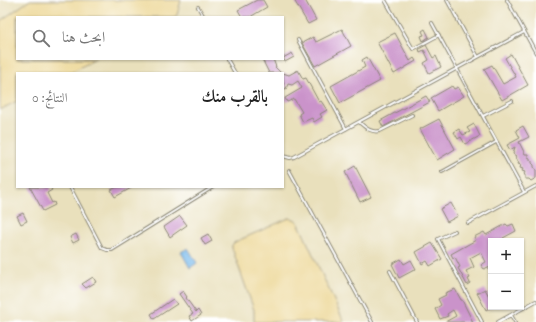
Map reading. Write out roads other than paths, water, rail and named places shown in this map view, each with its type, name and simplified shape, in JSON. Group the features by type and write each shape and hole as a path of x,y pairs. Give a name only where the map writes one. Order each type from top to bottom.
{"lane":[{"path":"385,0 413,49 438,35"},
{"path":"447,0 478,57"},
{"path":"507,0 536,53"},
{"path":"198,7 203,16"},
{"path":"432,23 524,192"},
{"path":"284,156 290,158 294,157 524,32"},
{"path":"298,40 346,129"},
{"path":"228,60 234,72"},
{"path":"482,116 512,100"},
{"path":"359,122 368,130 375,132 380,131 412,114"},
{"path":"442,172 496,142"},
{"path":"289,170 372,322"},
{"path":"468,223 536,186"},
{"path":"71,188 102,248 112,250 211,188"},
{"path":"455,231 438,239 482,322"},
{"path":"390,270 417,322"},
{"path":"498,322 536,301"},
{"path":"511,315 515,322"}],"water":[{"path":"188,248 197,263 190,268 181,252"}]}
